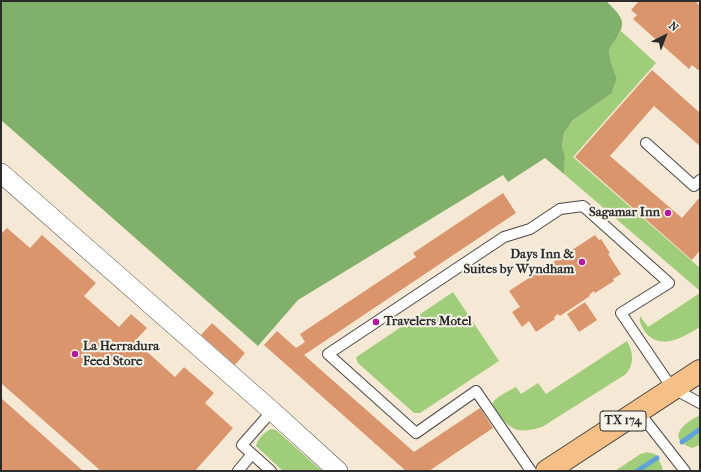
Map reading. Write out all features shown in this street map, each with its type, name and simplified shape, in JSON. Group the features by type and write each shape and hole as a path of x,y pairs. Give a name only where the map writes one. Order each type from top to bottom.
{"main road":[{"name":"TX 174","path":"547,471 700,371"}],"street":[{"path":"1,173 272,411 338,471"}],"lane":[{"path":"646,143 694,186 700,180"},
{"path":"531,471 476,391 416,433 328,354 504,237 530,229 560,209 583,206 669,283 621,314 672,388 700,403"},
{"path":"270,471 242,444 272,411"},
{"path":"638,411 685,471"},
{"path":"238,471 252,454"}],"green space":[{"path":"1,1 606,1 619,15 622,25 621,30 609,50 611,63 617,78 612,93 572,121 564,133 562,147 565,156 564,174 545,158 508,182 503,175 298,300 258,346 1,120"},
{"path":"621,31 656,63 573,157 700,268 700,291 564,174 565,156 562,148 564,133 572,121 612,93 617,78 611,63 609,50"},
{"path":"453,292 499,361 420,413 414,413 358,363 356,358"},
{"path":"700,293 700,327 687,335 666,342 659,341 652,338 642,327 640,323 640,316 648,327"},
{"path":"627,341 632,353 632,362 626,374 542,427 523,431 513,428 508,425 494,407 493,403 497,398 516,387 521,394 538,383 546,394"},
{"path":"700,415 700,445 692,448 684,444 678,435 683,426"},
{"path":"271,429 276,430 322,471 283,471 256,446 262,436"},
{"path":"646,452 655,454 663,469 660,471 615,471 642,453 643,454"}],"building":[{"path":"639,1 695,1 700,6 700,68 698,70 692,65 689,69 633,19 637,15 631,10"},
{"path":"652,70 700,113 700,146 654,106 610,156 682,218 700,197 700,250 692,260 575,157"},
{"path":"503,193 516,213 304,355 414,452 480,408 493,428 429,471 406,471 264,345 277,331 296,348 305,342 300,334 416,257 413,253"},
{"name":"La Herradura Feed Store","path":"7,228 30,248 42,235 96,283 84,296 119,327 131,314 147,328 135,341 175,377 184,367 214,393 205,403 233,428 195,471 101,471 1,383 1,234"},
{"path":"595,235 599,240 601,239 610,253 608,254 621,274 613,279 614,281 595,293 594,291 589,295 590,296 560,316 558,314 554,317 555,319 536,332 529,321 522,327 512,312 520,307 509,291"},
{"path":"585,302 597,320 579,332 567,314"},
{"path":"212,323 245,353 235,365 201,335"},
{"path":"1,398 83,471 1,471"}],"waterway":[{"path":"682,442 700,429"},
{"path":"637,471 657,458"}],"place":[{"name":"Sagamar Inn","path":"668,213"},
{"name":"Days Inn & Suites by Wyndham","path":"582,262"},
{"name":"Travelers Motel","path":"376,322"},
{"name":"La Herradura Feed Store","path":"75,354"}]}
